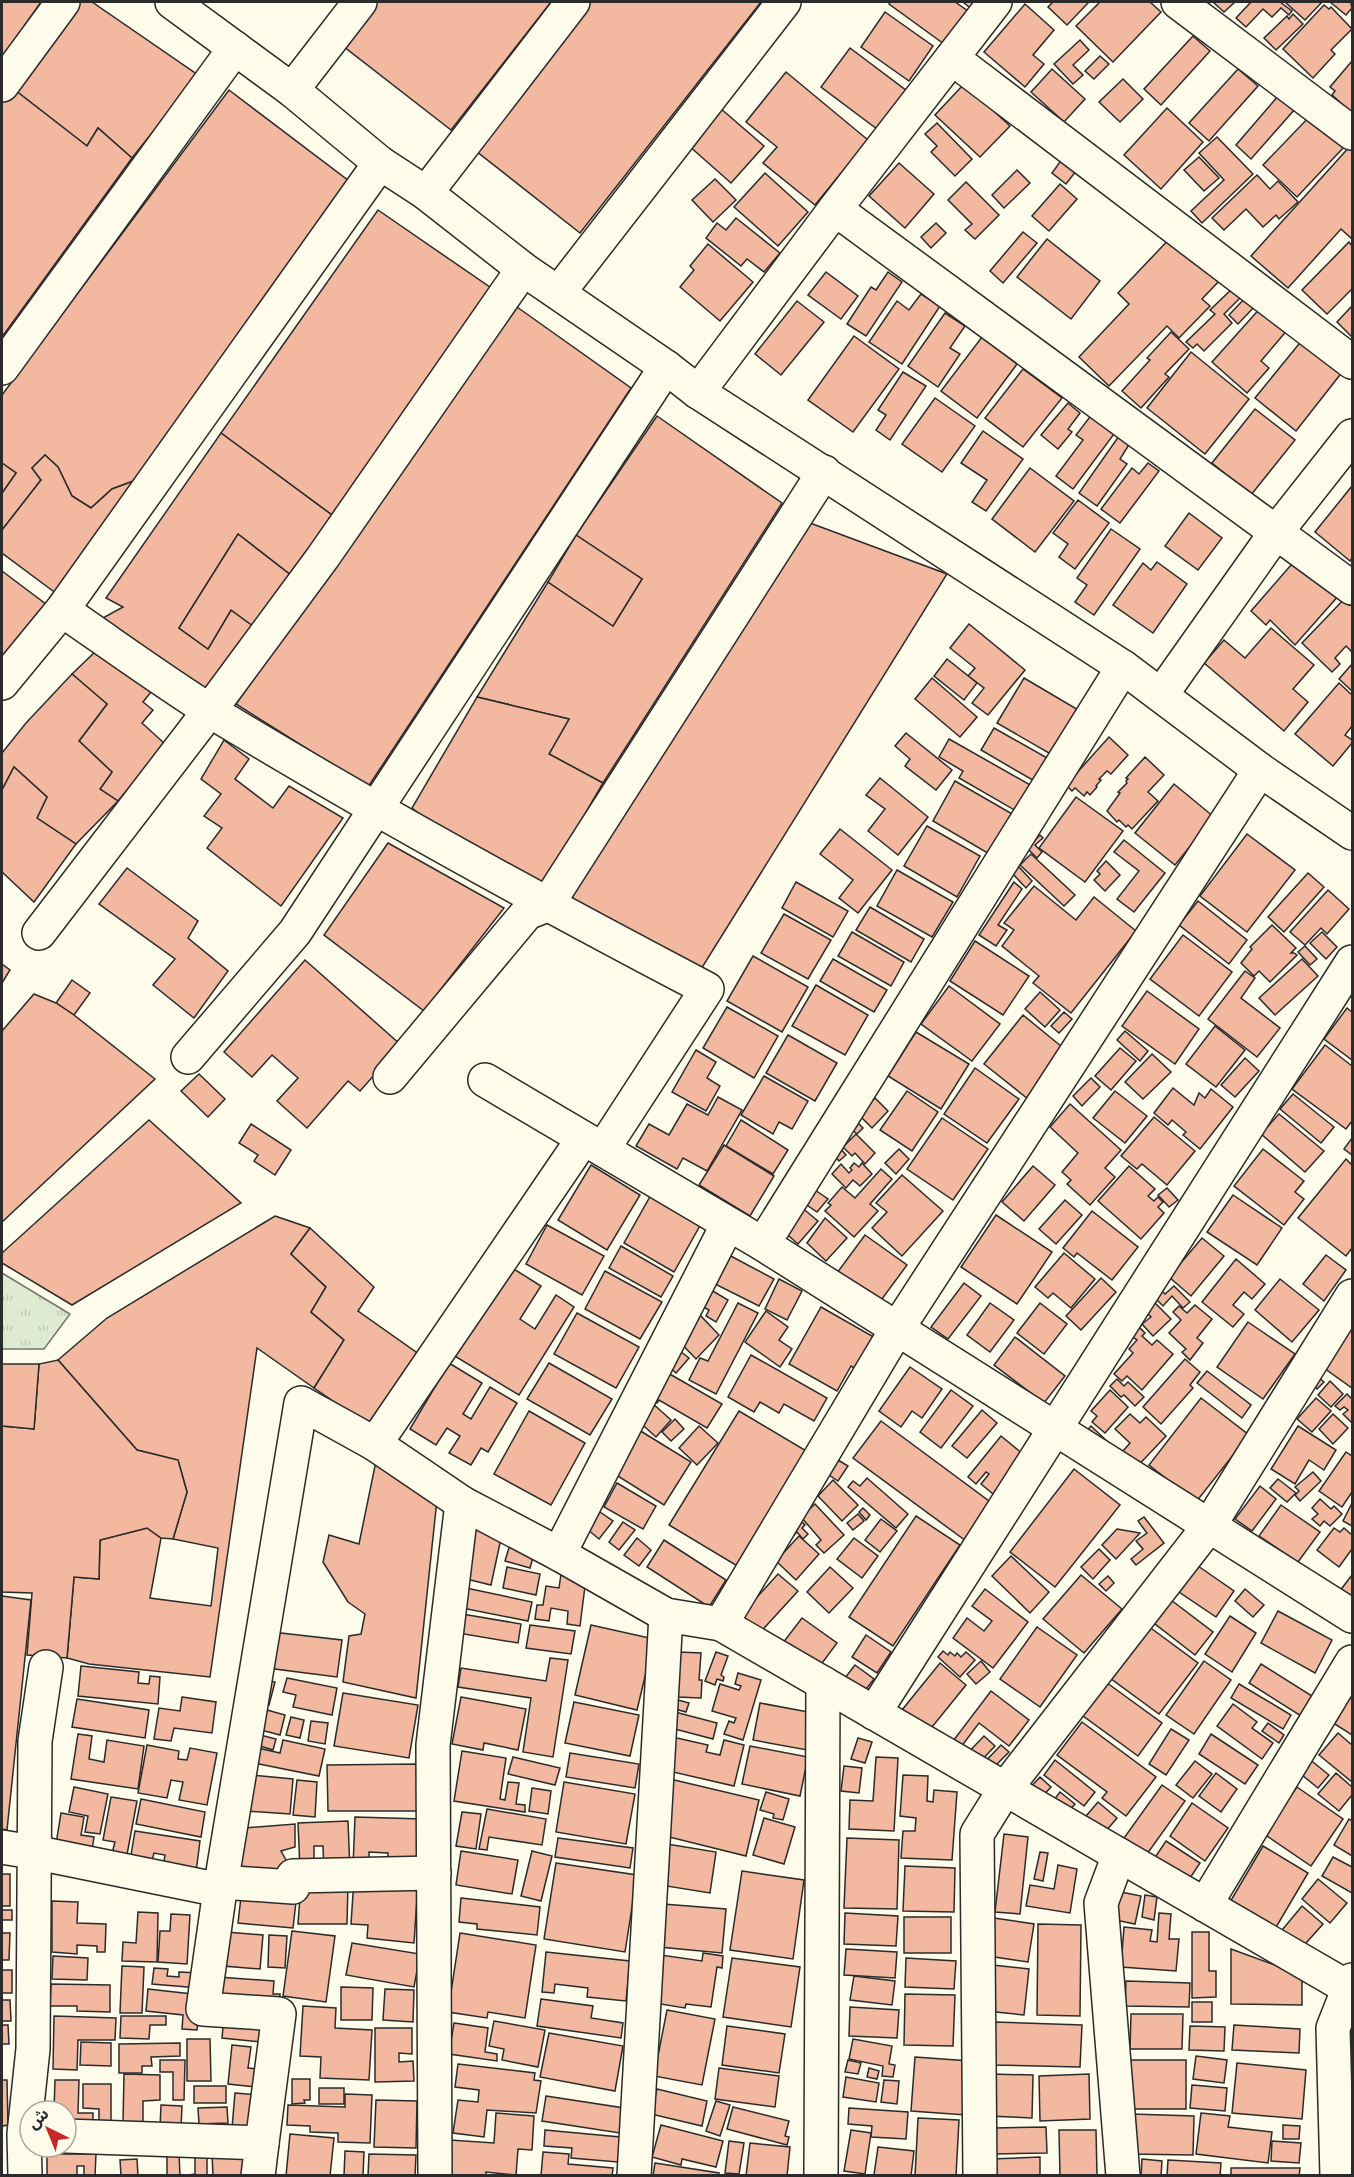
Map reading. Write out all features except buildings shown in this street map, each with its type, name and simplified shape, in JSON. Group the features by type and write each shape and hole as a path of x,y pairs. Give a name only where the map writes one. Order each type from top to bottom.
{"street":[{"path":"2,84 63,2"},
{"path":"172,2 292,90 380,163 426,193 523,269 666,367 698,392 1123,668 1260,770 1353,833"},
{"path":"292,90 360,2"},
{"path":"426,193 573,2"},
{"path":"559,292 784,2"},
{"path":"698,392 835,208 995,2"},
{"path":"1178,2 1353,133"},
{"path":"2,368 235,48"},
{"path":"952,58 1353,362"},
{"path":"2,683 62,610 380,163"},
{"path":"835,208 1353,588"},
{"path":"39,933 210,710 323,557 523,269"},
{"path":"188,1057 295,932 666,367"},
{"path":"1161,695 1277,531 1353,436"},
{"path":"390,1077 527,913 547,905 824,472"},
{"path":"62,610 210,710 375,808 547,905 707,990 375,1444"},
{"path":"763,1244 1123,668"},
{"path":"721,1624 897,1329 1260,770"},
{"path":"874,1713 1353,962"},
{"path":"485,1080 763,1244 1353,1616"},
{"path":"559,1554 729,1224"},
{"path":"980,2175 977,1834 1005,1789 1209,1526 1353,1296"},
{"path":"258,2175 279,2014 203,2008 220,1886 301,1403 375,1444 462,1503 559,1554 666,1615 721,1624 1205,1905 1351,1986 1333,2028 1336,2175"},
{"path":"435,2175 433,1745 462,1503"},
{"path":"634,2175 666,1615"},
{"path":"1205,1905 1353,1662"},
{"path":"24,2099 33,2049 17,1849 46,1666"},
{"path":"821,2175 823,1683"},
{"path":"17,1849 220,1886 293,1887 293,1876 434,1873"},
{"path":"1119,1855 1101,1903 1123,2175"},
{"path":"78,2136 262,2143"},
{"path":"22,2159 25,2175"}],"green space":[{"path":"2,1273 70,1314 44,1349 2,1349"}]}
